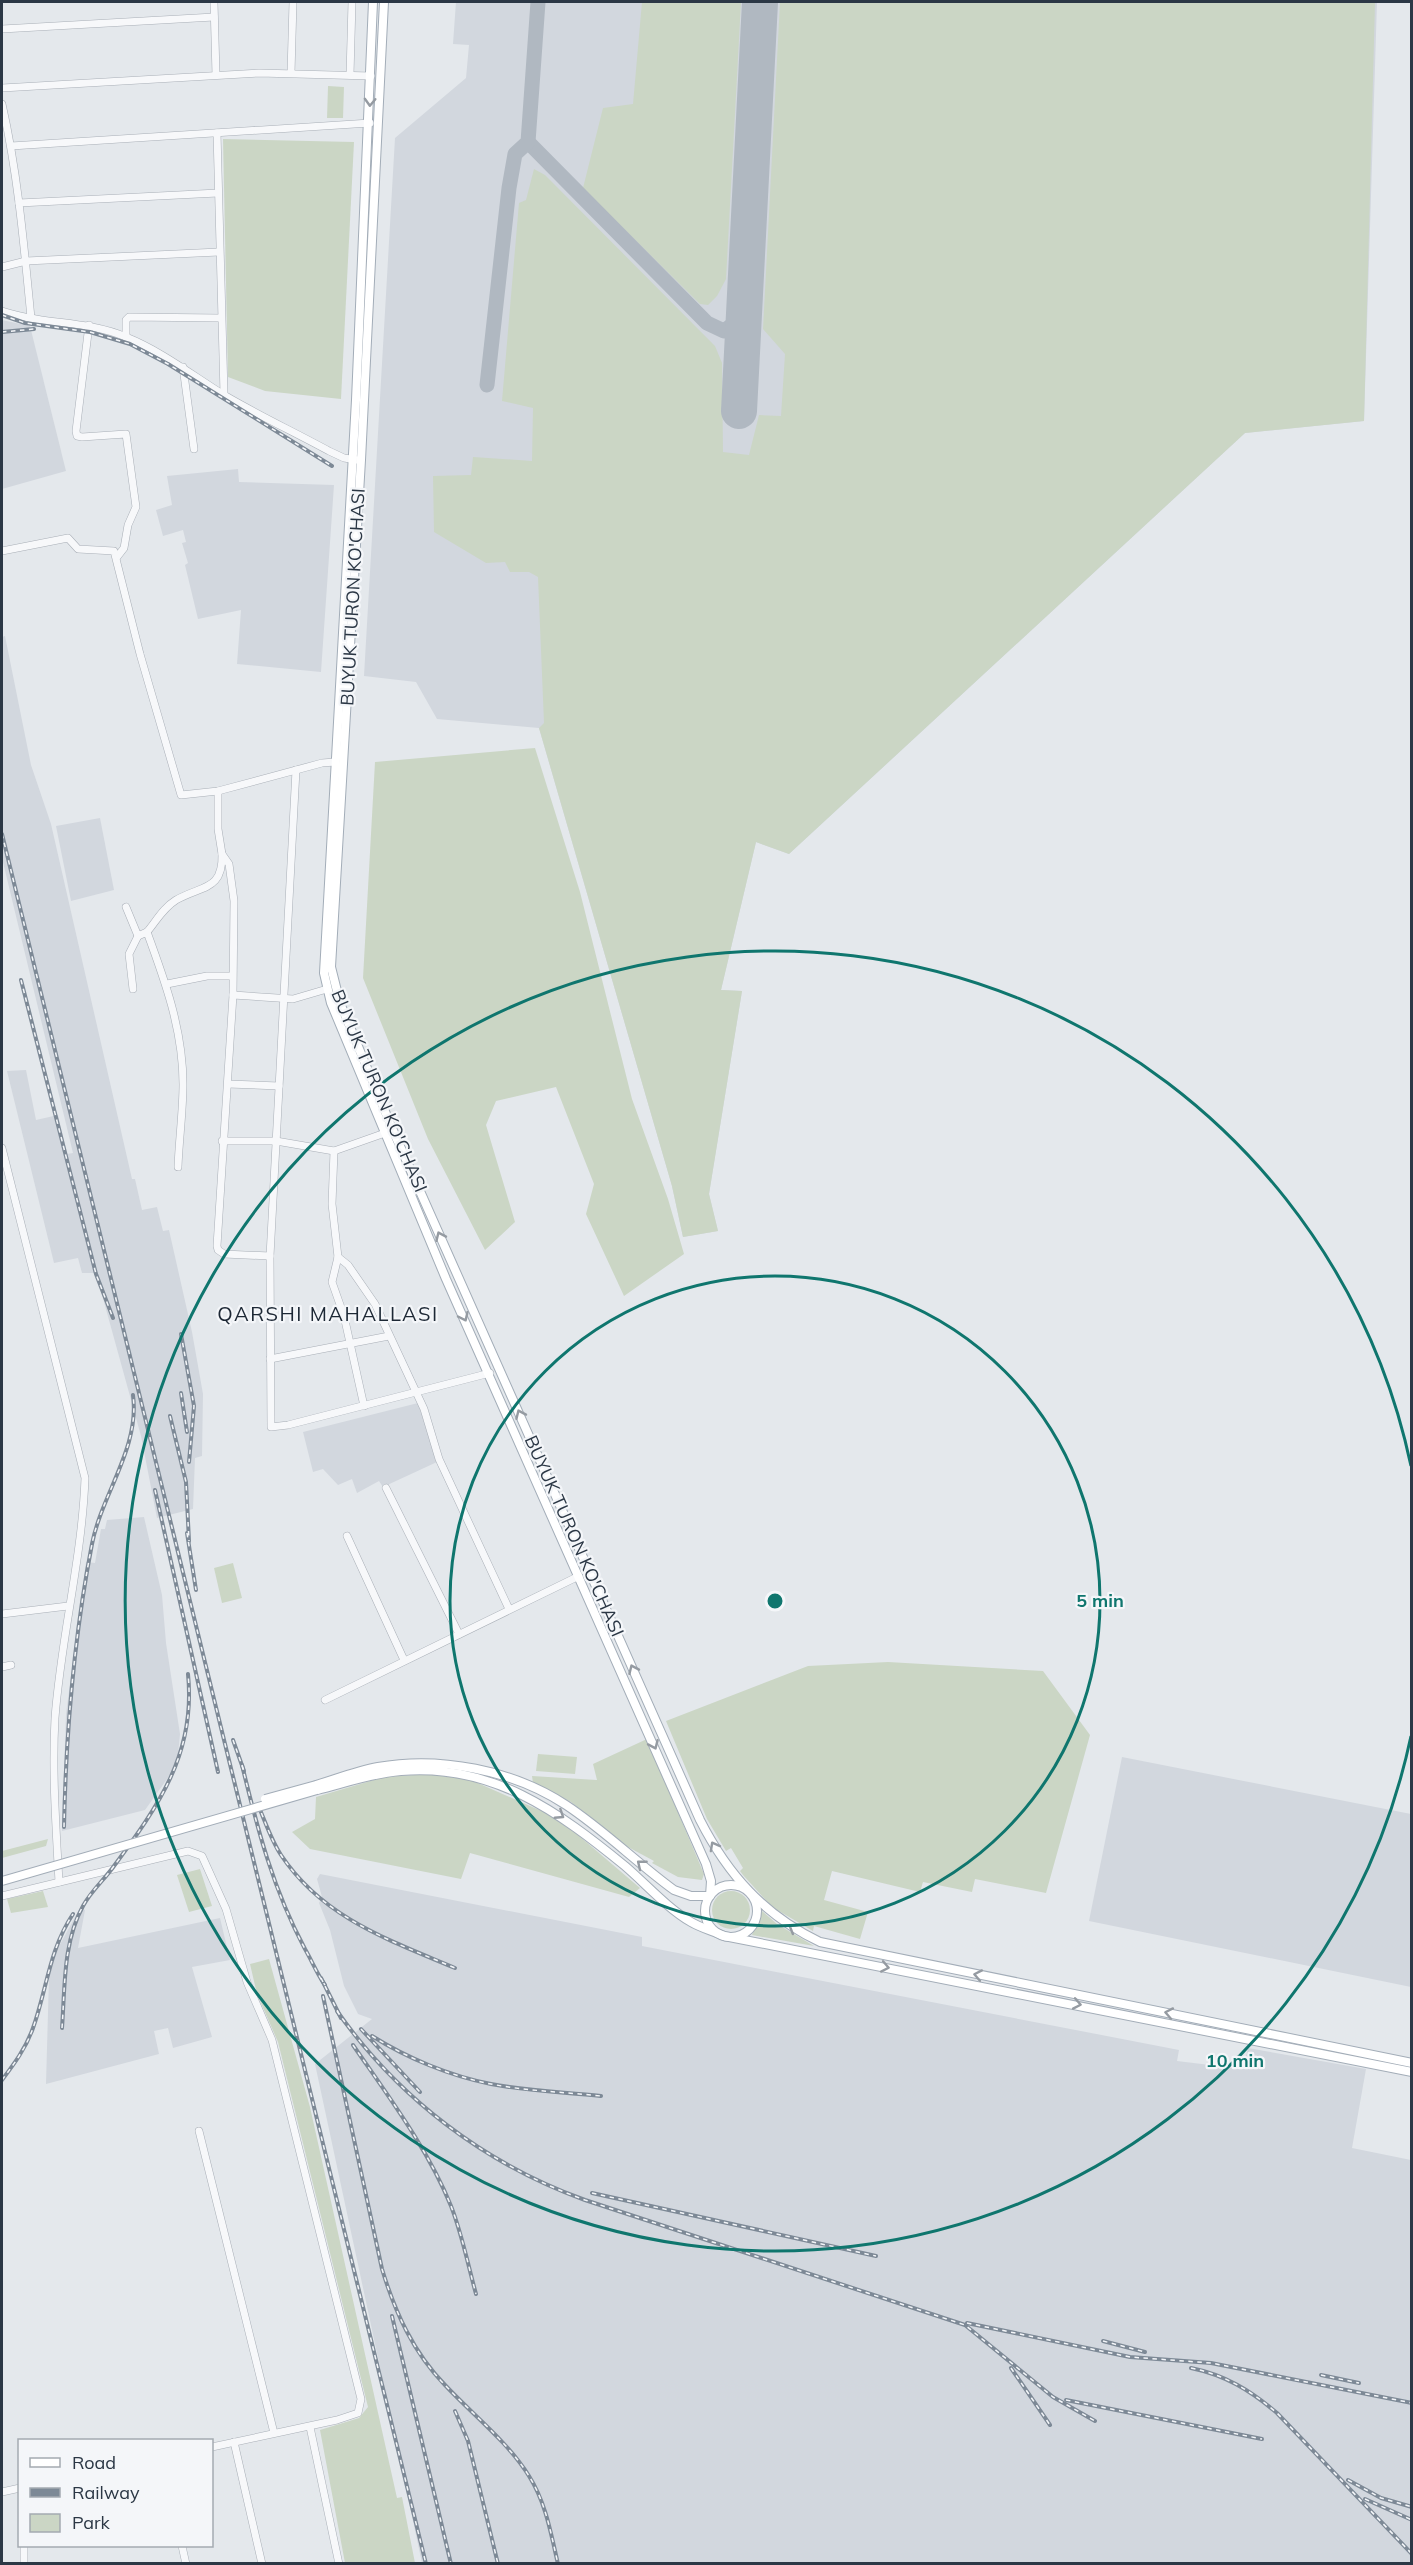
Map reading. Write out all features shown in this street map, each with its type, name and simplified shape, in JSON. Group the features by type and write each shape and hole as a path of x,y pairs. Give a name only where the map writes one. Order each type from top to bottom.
{"main road":[{"name":"BUYUK TURON KO'CHASI","path":"374,2 357,460 323,956 327,989 446,1279 491,1375 706,1864 711,1881 710,1896"},
{"name":"BUYUK TURON KO'CHASI","path":"384,2 357,460 331,967 343,1012 700,1820 727,1868 749,1892 775,1916 820,1942 1412,2063"},
{"path":"491,1375 502,1374"},
{"path":"2,1881 377,1767 435,1763 494,1774 525,1784 564,1803 674,1890 691,1896 710,1896 729,1885 749,1892 757,1907 754,1924 741,1935 724,1936 711,1927 707,1920 706,1904 710,1896"},
{"path":"2,1875 317,1787 374,1775 425,1770 471,1776 508,1788 554,1811 690,1922 724,1936 1412,2072"}],"street":[{"path":"214,2 216,75"},
{"path":"291,74 293,2"},
{"path":"350,75 352,2"},
{"path":"2,29 214,17"},
{"path":"2,88 216,75 371,76"},
{"path":"2,104 19,203 31,318"},
{"path":"11,146 370,123"},
{"path":"217,133 220,318 224,394"},
{"path":"19,203 218,193"},
{"path":"2,267 26,261 219,252"},
{"path":"2,311 31,318 89,325 126,337 338,456 357,460"},
{"path":"126,337 126,320 129,317 220,318"},
{"path":"89,325 76,431 77,436 82,437 126,434 136,507 128,525 124,548 117,557"},
{"path":"183,367 194,448"},
{"path":"2,550 68,537 78,549 114,551 140,654 181,795 218,791 335,762"},
{"path":"296,770 270,1257 271,1427 491,1375"},
{"path":"133,989 129,954 138,936 147,932 164,909 176,900 216,882 223,868 218,829 218,791"},
{"path":"222,854 229,864 234,901 233,995 222,1141 218,1250 224,1254 270,1257"},
{"path":"126,908 138,936"},
{"path":"147,932 167,984 175,1016 183,1083 178,1167"},
{"path":"167,984 207,976 232,976"},
{"path":"233,995 293,999 327,989"},
{"path":"228,1084 279,1086"},
{"path":"222,1141 276,1141 334,1151 385,1133"},
{"path":"2,1148 85,1478 82,1531 68,1606 56,1717 59,1882"},
{"path":"334,1151 332,1204 338,1257 332,1282 333,1291 344,1316 364,1406"},
{"path":"338,1257 348,1265 375,1304 424,1409 439,1459 508,1609"},
{"path":"270,1359 389,1336"},
{"path":"386,1488 459,1634"},
{"path":"346,1536 404,1660"},
{"path":"325,1700 579,1576"},
{"path":"2,1614 68,1606"},
{"path":"2,1667 11,1665"},
{"path":"2,1896 188,1851 202,1856 226,1908 247,1982 272,2040 361,2399 358,2413 310,2427 213,2447"},
{"path":"199,2132 274,2433"},
{"path":"310,2427 339,2564"},
{"path":"234,2442 262,2564"},
{"path":"2,2492 18,2488"},
{"path":"24,2547 24,2564"},
{"path":"182,2547 186,2564"}],"shaded area":[{"path":"456,2 1377,2 1364,421 1245,433 789,854 756,842 721,990 742,991 709,1194 718,1231 683,1237 672,1186 539,728 437,719 416,682 364,676 395,138 466,78 469,45 453,44"},
{"path":"2,320 30,326 66,471 2,489"},
{"path":"238,469 239,482 334,485 321,672 237,664 241,610 198,619 185,565 188,563 182,543 186,542 183,530 163,536 156,510 172,505 167,476"},
{"path":"5,636 31,765 51,824 132,1179 135,1179 142,1210 157,1207 163,1231 169,1230 192,1332 203,1394 202,1456 195,1458 193,1509 157,1518 141,1436 96,1273 82,1273 78,1258 54,1263 7,1071 26,1070 36,1120 58,1115 67,1154 73,1153 2,858 2,637"},
{"path":"100,818 114,890 71,901 56,826"},
{"path":"418,1403 437,1462 383,1487 379,1481 357,1493 352,1479 338,1485 323,1469 313,1472 303,1432"},
{"path":"144,1517 162,1595 166,1643 180,1734 177,1765 145,1810 62,1831 66,1714 86,1562 95,1563 101,1529 105,1529 107,1520"},
{"path":"1122,1757 1411,1814 1411,1987 1089,1921"},
{"path":"320,1874 642,1937 642,1946 1179,2050 1177,2061 1243,2069 1248,2048 1366,2069 1352,2148 1411,2160 1411,2563 422,2563 315,2064 372,2019 358,2014 344,1986 330,1930 319,1903 322,1897 317,1879"},
{"path":"80,1908 85,1910 78,1948 220,1918 230,1960 192,1967 212,2037 173,2048 168,2028 154,2031 159,2054 46,2084 49,1977 58,1948"}],"green space":[{"path":"642,2 741,2 726,279 717,296 708,305 700,304 583,188 603,108 633,104"},
{"path":"780,2 1375,2 1364,421 1245,433 789,854 756,842 721,990 742,991 709,1194 718,1231 683,1237 672,1186 539,728 544,723 538,577 529,572 510,572 505,562 486,563 434,532 433,476 471,475 473,457 532,461 533,408 502,401 519,203 526,200 534,169 545,175 715,346 722,363 723,452 749,455 759,415 781,416 785,354 763,329"},
{"path":"328,86 344,87 343,118 327,118"},
{"path":"223,139 354,142 341,399 265,391 228,377"},
{"path":"535,748 580,892 632,1099 668,1199 684,1254 624,1296 586,1214 594,1184 556,1087 496,1101 486,1125 515,1222 485,1250 428,1139 363,978 375,762"},
{"path":"233,1563 242,1598 222,1603 214,1568"},
{"path":"888,1662 1043,1671 1090,1735 1046,1893 975,1879 972,1892 923,1882 920,1892 832,1871 824,1900 868,1912 860,1939 814,1926 813,1931 772,1907 740,1871 743,1868 731,1848 726,1851 707,1819 666,1721 808,1666"},
{"path":"647,1739 704,1874 702,1880 678,1877 652,1863 654,1861 628,1847 571,1802 533,1783 532,1776 597,1780 593,1764"},
{"path":"538,1754 577,1757 575,1774 536,1771"},
{"path":"429,1774 471,1780 546,1813 578,1835 640,1888 629,1897 470,1853 461,1879 310,1849 292,1832 315,1819 316,1797 384,1777"},
{"path":"48,1839 46,1846 2,1858 2,1851"},
{"path":"200,1869 212,1906 189,1912 177,1875"},
{"path":"43,1891 48,1907 11,1913 7,1899"},
{"path":"731,1891 745,1896 750,1910 745,1924 731,1929 717,1924 712,1910 717,1896"},
{"path":"762,1911 777,1924 814,1946 752,1935"},
{"path":"269,1959 310,2107 397,2498 402,2497 415,2563 345,2563 320,2430 359,2418 368,2407 278,2042 257,1994 250,1964"}],"taxiway":[{"path":"487,385 509,188 515,154 528,142 538,2"},
{"path":"528,142 707,323 724,331 736,322 744,309"}],"runway":[{"path":"739,411 760,2"}],"railway":[{"path":"2,315 25,323 90,332 130,344 168,364 332,466"},
{"path":"2,332 34,329"},
{"path":"2,834 426,2564"},
{"path":"21,980 96,1274 113,1318"},
{"path":"181,1334 194,1406 189,1462"},
{"path":"181,1393 187,1432"},
{"path":"64,1827 72,1685 80,1614 97,1525 126,1452 131,1433 134,1415 133,1395"},
{"path":"170,1416 186,1482 189,1541"},
{"path":"155,1490 218,1772"},
{"path":"187,1533 196,1590"},
{"path":"62,2028 66,1965 76,1920 90,1895 146,1821 171,1777 186,1729 189,1702 188,1674"},
{"path":"233,1740 244,1771"},
{"path":"242,1765 275,1882 294,1927 325,1985"},
{"path":"258,1805 281,1855 298,1877 317,1895 359,1925 455,1968"},
{"path":"2,2080 30,2035 53,1956 73,1914"},
{"path":"321,1978 341,2018"},
{"path":"323,1996 382,2269 393,2301 406,2331 423,2359 500,2440 529,2476 544,2508 558,2564"},
{"path":"337,2011 361,2043 416,2100 446,2125 513,2168 585,2200 965,2325 1053,2397 1095,2421"},
{"path":"361,2029 420,2092"},
{"path":"372,2036 429,2065 476,2081 518,2088 601,2096"},
{"path":"353,2045 406,2123 442,2185 458,2227 476,2294"},
{"path":"592,2193 876,2256"},
{"path":"392,2316 451,2564"},
{"path":"967,2323 1130,2357 1211,2363 1412,2403"},
{"path":"1103,2341 1145,2352"},
{"path":"1011,2368 1050,2425"},
{"path":"1191,2368 1237,2384 1277,2413 1412,2554"},
{"path":"1321,2375 1359,2383"},
{"path":"1066,2400 1262,2439"},
{"path":"455,2411 468,2441 498,2564"},
{"path":"1348,2480 1381,2498 1412,2507"},
{"path":"1365,2499 1412,2520"}],"district":[{"name":"QARSHI MAHALLASI","path":"328,1314"}]}
